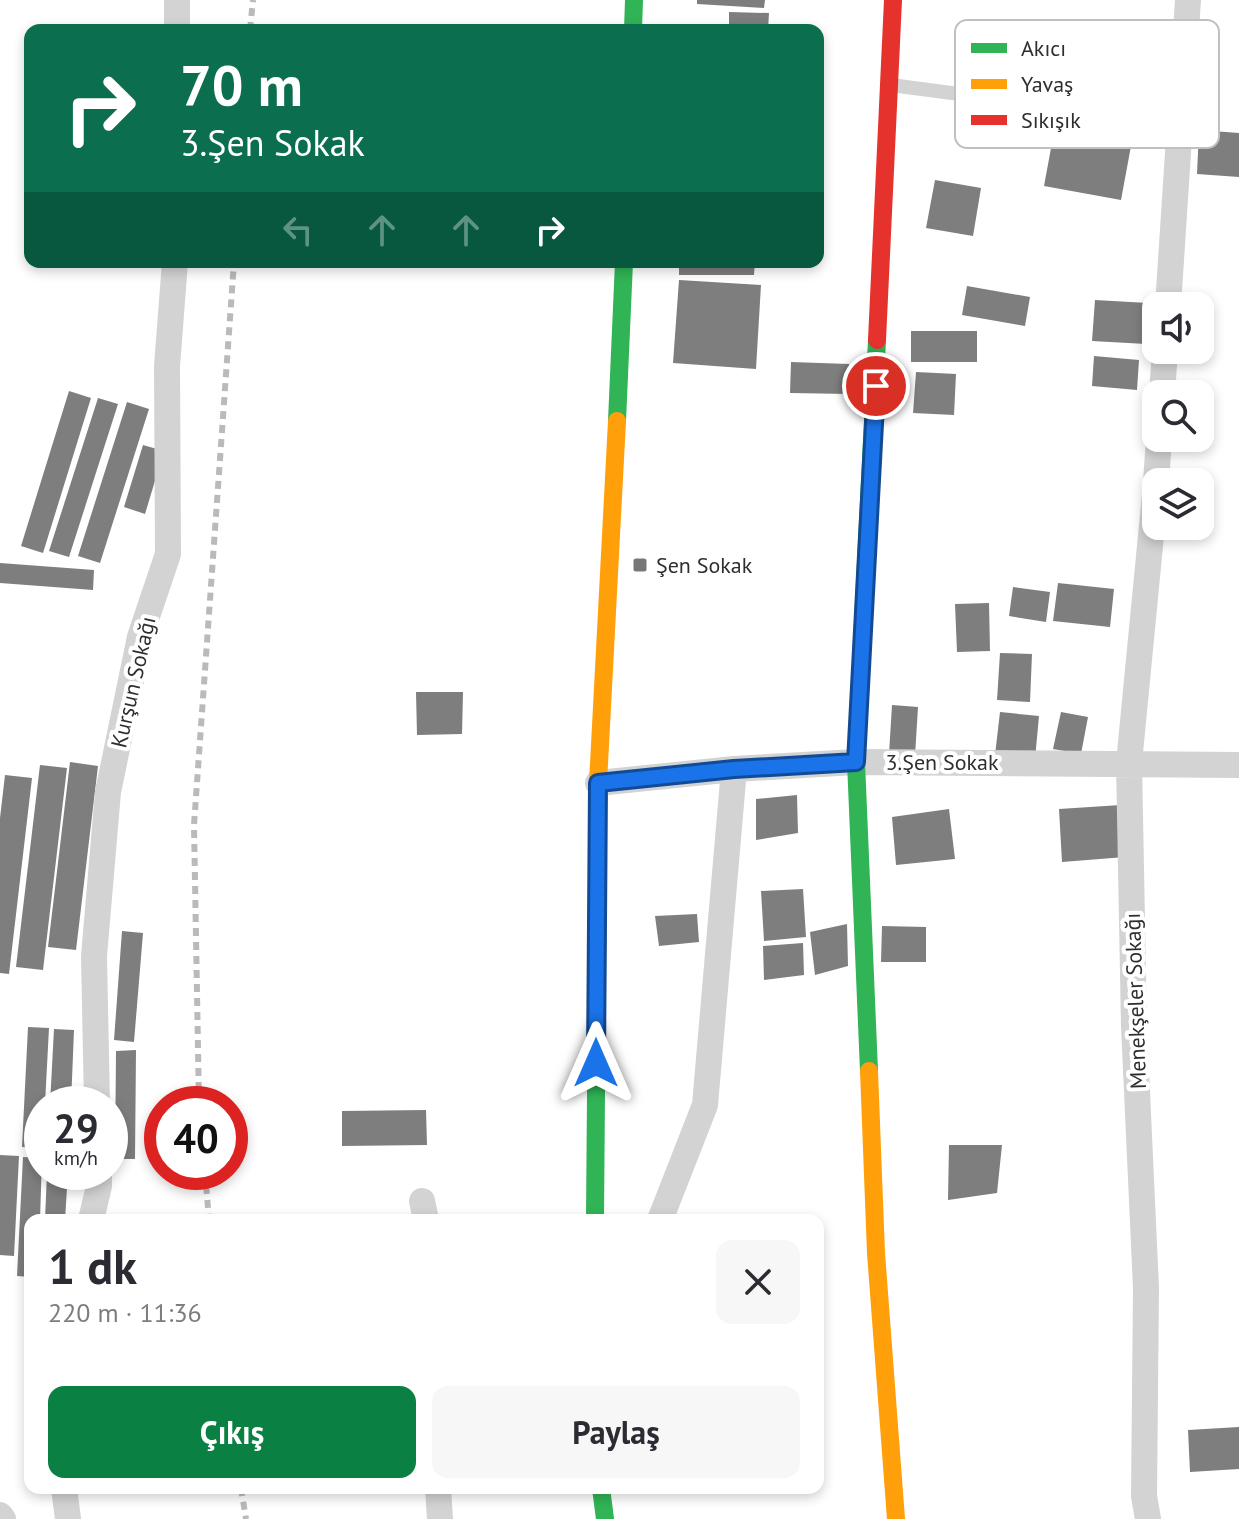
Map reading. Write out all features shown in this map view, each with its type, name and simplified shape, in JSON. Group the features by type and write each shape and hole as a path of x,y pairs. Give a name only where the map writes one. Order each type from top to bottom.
{"street":[{"path":"177,0 177,24"},
{"path":"633,24 634,0"},
{"path":"893,0 856,762 876,1253 896,1519"},
{"path":"1187,20 1188,0"},
{"path":"1169,292 1179,148"},
{"name":"Kurşun Sokağı","path":"97,1086 94,956 108,792 140,637 168,554 167,366 175,268"},
{"path":"595,1214 598,783 624,268"},
{"name":"Menekşeler Sokağı","path":"1148,1519 1144,1496 1146,1288 1134,1026 1129,763 1151,540"},
{"name":"3.Şen Sokak","path":"598,783 734,769 856,762 1239,765"},
{"path":"662,1214 705,1105 734,769"},
{"path":"92,1214 98,1190"},
{"path":"65,1494 68,1519"},
{"path":"438,1494 440,1519"},
{"path":"602,1494 605,1519"}],"lane":[{"path":"890,85 955,94"}],"building":[{"path":"697,0 765,0 764,8 697,4"},
{"path":"729,12 769,13 768,24 729,24"},
{"path":"1219,132 1239,133 1239,177 1197,174 1198,148 1219,148"},
{"path":"1051,148 1131,148 1121,200 1044,186"},
{"path":"935,180 981,188 973,236 926,228"},
{"path":"679,268 755,268 754,275 679,275"},
{"path":"679,280 761,285 756,369 673,363"},
{"path":"967,286 1030,297 1025,326 962,315"},
{"path":"1095,300 1142,303 1142,344 1092,341"},
{"path":"911,331 977,331 977,362 911,362"},
{"path":"1094,356 1139,360 1137,390 1092,386"},
{"path":"791,362 849,364 848,394 790,393"},
{"path":"916,372 956,374 954,415 913,413"},
{"path":"69,391 91,398 43,553 21,546"},
{"path":"98,398 118,404 69,557 49,551"},
{"path":"127,402 149,409 100,563 78,556"},
{"path":"143,445 164,451 145,514 124,507"},
{"path":"0,563 94,570 93,590 0,583"},
{"path":"1058,583 1114,589 1110,627 1053,621"},
{"path":"1013,587 1050,592 1046,622 1009,616"},
{"path":"989,603 990,651 957,652 955,604"},
{"path":"1000,653 1032,654 1030,702 997,700"},
{"path":"416,692 463,692 462,734 417,735"},
{"path":"892,705 918,707 915,756 889,754"},
{"path":"1000,712 1039,716 1035,759 995,755"},
{"path":"1061,712 1088,717 1081,754 1053,749"},
{"path":"70,762 98,766 76,950 48,947"},
{"path":"40,765 67,768 43,970 16,967"},
{"path":"5,775 32,778 9,974 0,973 0,818"},
{"path":"797,795 798,833 756,840 756,799"},
{"path":"1121,805 1125,857 1062,862 1059,809"},
{"path":"949,809 955,859 896,865 892,817"},
{"path":"803,889 806,937 764,941 761,891"},
{"path":"697,914 699,942 659,946 655,916"},
{"path":"847,924 848,966 815,975 810,932"},
{"path":"882,926 926,927 926,962 881,962"},
{"path":"122,931 143,933 134,1042 114,1040"},
{"path":"803,943 804,975 764,980 763,946"},
{"path":"28,1027 49,1028 46,1086 25,1086"},
{"path":"54,1029 74,1030 72,1086 51,1086"},
{"path":"136,1050 135,1159 128,1159 128,1086 116,1086 116,1051"},
{"path":"24,1107 24,1147 22,1147"},
{"path":"426,1110 427,1145 342,1146 342,1111"},
{"path":"949,1145 1002,1145 997,1193 948,1200"},
{"path":"0,1155 19,1156 14,1256 0,1255"},
{"path":"23,1157 24,1190 41,1190 40,1214 24,1214 24,1277 17,1276"},
{"path":"46,1190 67,1190 65,1214 45,1214"},
{"path":"1239,1427 1239,1469 1190,1472 1188,1430"}],"railway":[{"path":"251,24 253,0"},
{"path":"199,1086 194,825 234,268"},
{"path":"206,1190 208,1214"},
{"path":"242,1494 246,1519"}],"traffic: fast":[{"path":"633,24 634,0"},
{"path":"617,421 624,268"},
{"path":"869,1071 856,762 877,340"},
{"path":"595,1214 598,841"},
{"path":"602,1494 605,1519"}],"traffic: slow":[{"path":"598,841 598,783 617,421"},
{"path":"869,1071 876,1253 896,1519"}],"traffic: jam":[{"path":"877,340 893,0"}],"place":[{"name":"Şen Sokak","path":"640,565"}],"route":[{"path":"596,1063 598,783 734,769 856,762 876,386"}]}
